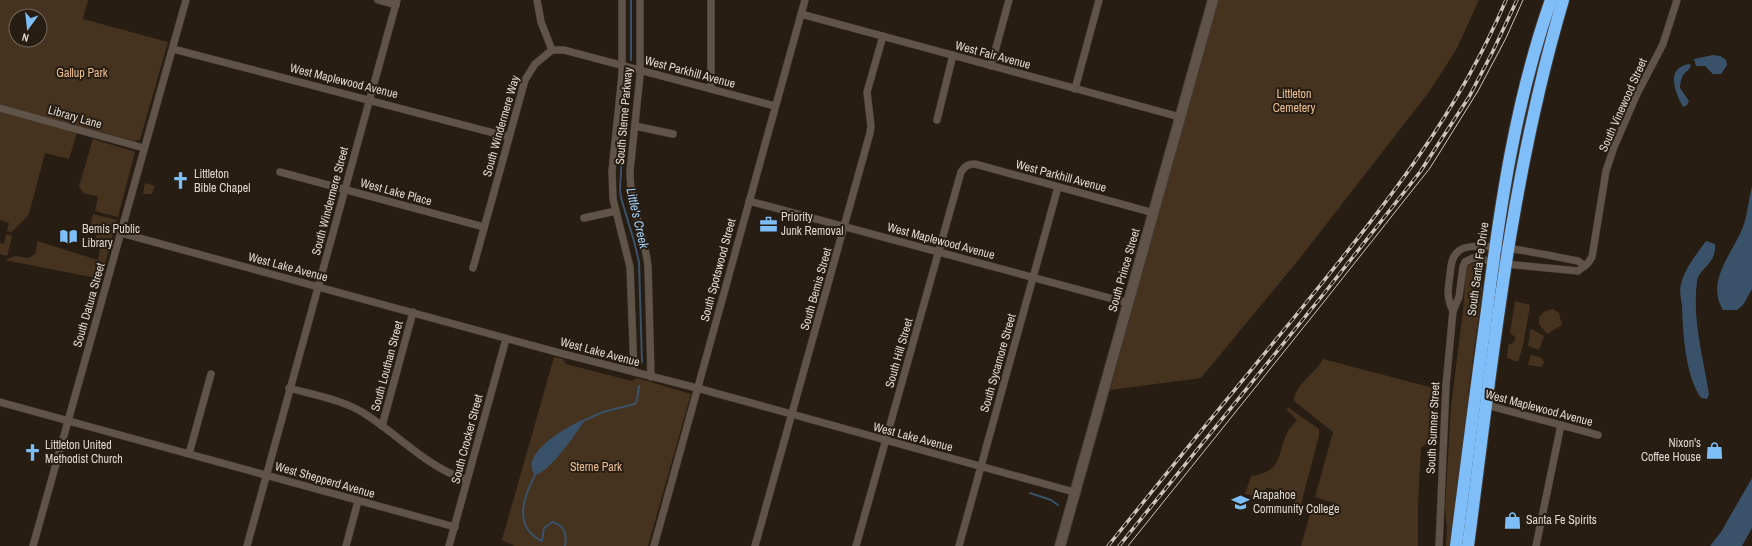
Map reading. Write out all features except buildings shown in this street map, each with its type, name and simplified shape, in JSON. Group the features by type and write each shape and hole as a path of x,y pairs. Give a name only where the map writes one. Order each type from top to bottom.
{"highway":[{"name":"South Santa Fe Drive","path":"1456,546 1493,261 1506,181 1525,89 1543,21 1551,0"},
{"path":"1468,546 1507,248 1518,183 1536,100 1562,0"}],"street":[{"name":"South Datura Street","path":"33,546 186,0"},
{"path":"378,0 397,2"},
{"path":"537,0 541,22 552,50"},
{"name":"South Sterne Parkway","path":"622,0 622,65 618,124 612,171 613,199 630,268 634,372"},
{"name":"South Sterne Parkway","path":"640,0 640,70 630,185 631,196 647,254 651,377"},
{"path":"711,0 711,89"},
{"name":"South Spotswood Street","path":"654,546 805,0"},
{"path":"992,66 1007,0"},
{"path":"1075,89 1099,0"},
{"name":"South Prince Street","path":"1060,546 1213,0"},
{"name":"South Vinewood Street","path":"1585,266 1592,257 1606,171 1614,147 1636,96 1663,44 1677,0"},
{"name":"South Windermere Street","path":"247,546 289,388 397,2"},
{"name":"West Fair Avenue","path":"801,14 1180,117"},
{"name":"South Bemis Street","path":"754,546 845,227 870,132 871,126 867,92 883,36"},
{"name":"West Maplewood Avenue","path":"173,49 370,99 509,137"},
{"name":"West Parkhill Avenue","path":"552,50 564,50 775,106"},
{"name":"South Windermere Way","path":"473,268 509,137 529,72 535,64 552,50"},
{"path":"936,120 953,55"},
{"name":"Library Lane","path":"0,108 144,148"},
{"path":"635,126 673,134"},
{"name":"West Parkhill Avenue","path":"964,167 969,164 975,164 1154,212"},
{"name":"South Hill Street","path":"856,546 961,172 964,167"},
{"name":"West Lake Place","path":"280,172 484,227"},
{"name":"South Sycamore Street","path":"959,546 1058,187"},
{"name":"West Maplewood Avenue","path":"749,201 1128,302"},
{"path":"584,218 616,211"},
{"name":"West Lake Avenue","path":"121,233 506,338 697,388 1074,492"},
{"name":"South Sumner Street","path":"1453,311 1448,299 1451,266 1454,256 1458,251 1470,246 1507,248"},
{"path":"1505,264 1578,271 1585,266 1578,260 1507,248"},
{"name":"South Sumner Street","path":"1439,546 1444,420 1453,311 1459,297 1463,267 1465,262 1473,258 1505,264"},
{"name":"South Louthan Street","path":"382,426 413,312"},
{"name":"South Crocker Street","path":"449,546 506,338"},
{"path":"189,454 210,374"},
{"path":"289,388 353,407 382,426 436,467 468,480"},
{"name":"West Shepperd Avenue","path":"0,402 266,475 358,502 455,527"},
{"name":"West Maplewood Avenue","path":"1475,402 1598,435"},
{"path":"1536,546 1561,425"},
{"path":"346,546 358,502"}],"green space":[{"name":"Gallup Park","path":"0,0 88,0 83,19 168,42 140,140 134,141 0,105"},
{"name":"Littleton Cemetery","path":"1216,0 1479,0 1456,50 1429,92 1300,258 1201,378 1110,390"},
{"path":"0,112 77,133 69,159 45,153 29,214 12,232 7,231 9,223 0,220"},
{"path":"93,139 135,152 118,217 95,211 98,197 83,193 79,186"},
{"path":"145,183 155,186 152,194 143,194"},
{"path":"93,214 117,220 101,279 5,260 15,256 29,258 36,253 37,241 98,260 101,244 96,238 97,229 90,226"},
{"path":"6,234 12,236 7,256 0,254 0,243 4,244"},
{"path":"1474,263 1480,264 1483,268 1482,291 1468,394 1468,429 1453,546 1446,546 1447,528 1445,508 1451,407 1463,311 1466,269 1469,265"},
{"path":"1515,301 1530,305 1523,346 1518,362 1507,358 1508,345 1514,342 1515,337 1510,333"},
{"path":"1553,309 1559,313 1562,325 1547,334 1539,324 1539,317 1545,311"},
{"path":"1532,329 1544,336 1539,350 1528,346 1530,331"},
{"path":"1532,355 1542,358 1544,362 1542,367 1528,365 1530,356"},
{"name":"Sterne Park","path":"554,357 563,359 566,364 632,381 637,378 691,394 648,546 514,546 502,540"},
{"path":"1323,359 1437,389 1437,435 1434,439 1421,448 1418,504 1418,546 1301,546 1312,507 1337,515 1340,505 1315,497 1333,432 1294,401 1295,395 1301,384"},
{"path":"1289,408 1319,429 1319,436 1300,508 1293,506 1296,496 1269,488 1266,488 1263,498 1245,494 1251,476 1267,471 1276,463 1287,433 1297,420 1286,409"}],"water":[{"path":"1713,55 1720,56 1726,60 1727,65 1721,74 1713,74 1705,66 1696,66 1694,59"},
{"path":"1689,64 1691,65 1683,75 1680,85 1680,88 1689,101 1687,105 1683,107 1675,88 1674,75 1682,66"},
{"path":"1752,187 1752,289 1743,305 1737,310 1723,310 1718,299 1717,288 1719,278 1722,267 1743,227"},
{"path":"1706,241 1715,244 1715,251 1711,261 1698,276 1696,310 1699,338 1709,394 1707,399 1701,398 1691,377 1688,366 1684,341 1680,292 1680,286 1685,272"},
{"path":"582,420 585,420 555,460 541,473 535,475 532,467 533,459 538,450 556,435"},
{"path":"1752,478 1752,528 1742,546 1710,546 1721,532"}],"waterway":[{"name":"Little's Creek","path":"631,0 631,60"},
{"name":"Little's Creek","path":"629,78 623,137 620,189 621,198 639,262 642,362"},
{"name":"Little's Creek","path":"585,420 603,412 635,404 639,386"},
{"name":"Little's Creek","path":"535,475 524,502 524,520 527,528 533,535 542,541 544,528 552,522 556,523 560,525 564,531 566,538 565,546"},
{"path":"1030,493 1051,500 1058,505"}],"tram line":[{"path":"1128,546 1430,168 1478,91 1506,38 1523,0"}],"railway":[{"path":"1108,546 1324,281 1411,167 1438,128 1462,87 1485,45 1506,0"},
{"path":"1119,546 1326,291 1420,172 1469,97 1517,0"}],"place":[{"name":"Littleton Bible Chapel","path":"181,181"},
{"name":"Priority Junk Removal","path":"768,224"},
{"name":"Bemis Public Library","path":"69,236"},
{"name":"Nixon's Coffee House","path":"1714,450"},
{"name":"Littleton United Methodist Church","path":"32,452"},
{"name":"Arapahoe Community College","path":"1240,502"},
{"name":"Santa Fe Spirits","path":"1513,520"}]}
